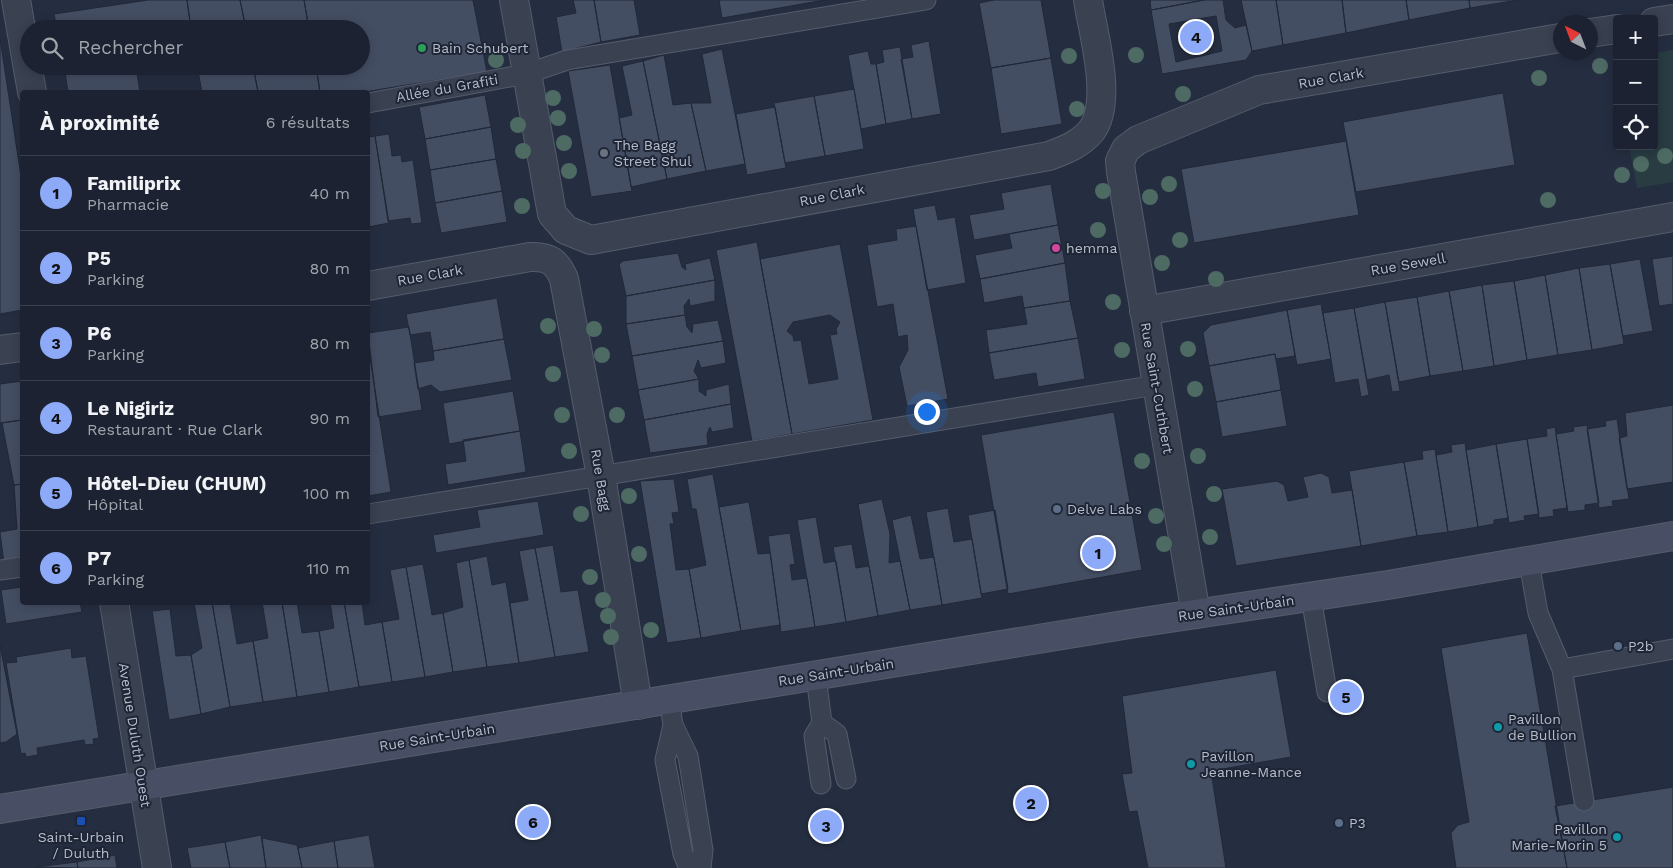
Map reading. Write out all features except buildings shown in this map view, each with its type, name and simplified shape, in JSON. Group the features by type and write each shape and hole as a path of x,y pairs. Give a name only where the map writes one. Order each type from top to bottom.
{"main road":[{"name":"Rue Saint-Urbain","path":"0,809 638,705 671,712 816,676 1529,562 1673,536"}],"street":[{"path":"16,0 20,23"},
{"path":"514,0 526,74"},
{"name":"Rue Clark","path":"526,74 552,214 566,230 590,240 608,238 1049,156 1074,146 1092,129 1100,110 1102,86 1088,0"},
{"path":"1658,21 1673,19"},
{"path":"1598,32 1613,30"},
{"name":"Rue Clark","path":"1120,161 1126,149 1138,140 1259,90 1553,39"},
{"path":"29,75 32,90"},
{"name":"Rue Saint-Cuthbert","path":"1120,161 1156,385 1196,614"},
{"name":"Rue Sewell","path":"1144,311 1673,217"},
{"name":"Rue Clark","path":"370,286 542,256 552,260"},
{"name":"Rue Bagg","path":"552,260 559,268 564,279 601,476 638,705"},
{"path":"0,350 20,347"},
{"name":"Avenue Duluth Ouest","path":"114,605 157,868"}],"lane":[{"name":"Allée du Grafiti","path":"370,102 526,74 567,60 926,0"},
{"path":"370,514 1156,385"},
{"path":"1529,562 1538,613 1562,670 1584,801"},
{"path":"0,570 20,567"},
{"path":"1311,597 1327,692"},
{"path":"1562,670 1673,648"},
{"path":"816,676 822,723 814,736 821,784"},
{"path":"671,712 666,760 684,854 689,868"},
{"path":"671,712 688,756 703,850 701,868"},
{"path":"822,723 837,734 846,779"}],"shaded area":[{"path":"1673,50 1673,182 1637,188 1630,150 1658,150 1658,52"}],"place":[{"name":"Le Nigiriz","path":"1196,37"},
{"name":"Bain Schubert","path":"422,48"},
{"name":"The Bagg Street Shul","path":"604,153"},
{"name":"hemma","path":"1056,248"},
{"name":"Delve Labs","path":"1057,509"},
{"name":"Familiprix","path":"1098,553"},
{"name":"P2b","path":"1618,646"},
{"name":"Hôtel-Dieu (CHUM)","path":"1346,697"},
{"name":"Pavillon de Bullion","path":"1498,727"},
{"name":"Pavillon Jeanne-Mance","path":"1191,764"},
{"name":"P5","path":"1031,803"},
{"name":"Saint-Urbain / Duluth","path":"81,821"},
{"name":"P7","path":"533,822"},
{"name":"P3","path":"1339,823"},
{"name":"P6","path":"826,826"},
{"name":"Pavillon Marie-Morin 5","path":"1617,837"}]}
